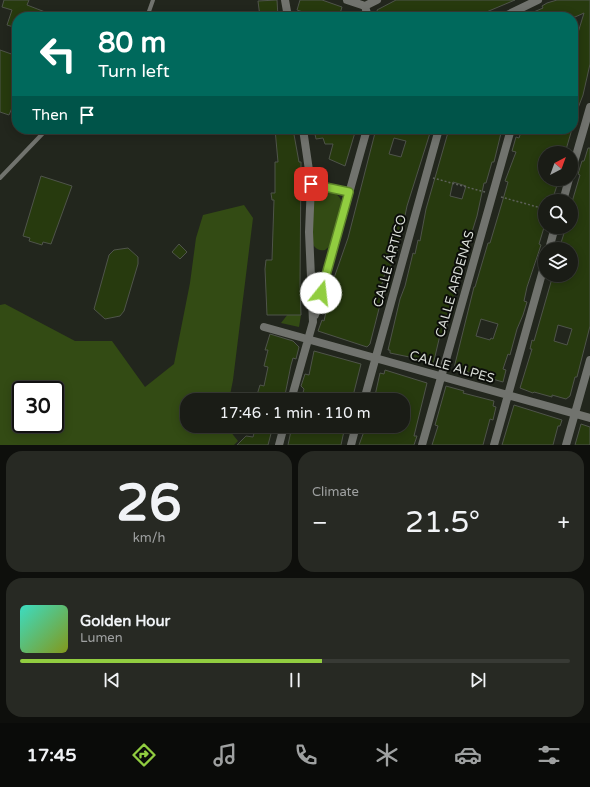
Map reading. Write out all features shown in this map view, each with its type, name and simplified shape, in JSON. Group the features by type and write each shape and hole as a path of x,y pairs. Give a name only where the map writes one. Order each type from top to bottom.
{"street":[{"path":"285,0 287,12"},
{"path":"347,0 365,6 377,0"},
{"path":"519,12 538,0"},
{"path":"365,6 367,12"},
{"path":"578,152 587,126 590,107"},
{"path":"304,134 311,184 308,232 313,322"},
{"path":"293,393 366,134"},
{"name":"CALLE ÁRTICO","path":"366,393 438,134"},
{"name":"CALLE ARDENAS","path":"422,445 510,134"},
{"path":"311,184 349,192"},
{"path":"494,445 540,282"},
{"name":"CALLE ALPES","path":"264,327 308,338 441,377 590,418"},
{"path":"566,445 590,360"},
{"path":"279,445 282,433"},
{"path":"351,445 354,433"}],"lane":[{"path":"149,12 153,0"},
{"path":"0,178 42,134"}],"green space":[{"path":"325,191 336,194 340,198 342,204 330,246 325,250 319,250 313,243 312,210 315,197"},
{"path":"244,205 253,218 230,393 180,393 180,433 232,433 238,441 234,445 0,445 0,305 5,304 75,341 112,341 145,387 174,364 190,283 196,238 203,215"},
{"path":"288,314 301,315 299,327 281,323"}],"building":[{"path":"4,0 29,0 27,5 45,12 12,12 12,26 7,25 12,10 2,7"},
{"path":"277,0 278,12 259,12 258,1"},
{"path":"300,0 322,0 342,7 340,12 303,12 297,10"},
{"path":"396,0 515,0 486,12 378,12 377,10"},
{"path":"557,0 590,0 590,64 583,95 578,108 578,33 584,13 578,16 578,12 534,12 543,8 542,6"},
{"path":"0,50 12,54 12,108 9,115 0,112"},
{"path":"275,134 294,134 299,162 301,162 301,315 267,315 265,269 266,260 272,260 274,200 272,200 271,193 275,193 275,162 278,162"},
{"path":"315,134 355,134 345,166 329,159 333,144 325,144 323,138 316,139"},
{"path":"375,134 430,134 407,206 398,249 389,270 385,273 381,287 383,288 383,293 370,344 367,347 318,331 322,320 324,321 330,293 332,294 337,279 334,278 348,238","holes":["394,138 406,141 401,157 389,154"]},
{"path":"448,134 501,134 494,162 492,162 486,183 484,183 477,216 461,267 463,268 447,325 442,336 440,335 433,365 424,362 424,360 390,353 390,350 388,350 413,253 415,254 418,240 420,241 426,209","holes":["453,182 466,186 462,199 450,196"]},
{"path":"520,134 571,134 567,146 538,146 538,186 557,186 554,194 538,194 538,234 542,234 540,242 538,242 538,254 527,287 524,301 527,302 517,329 510,355 508,354 503,369 506,370 503,382 454,368 474,287 488,243 490,243 508,182 505,181 516,152 512,151 516,137 519,138","holes":["481,319 498,324 493,339 491,338 490,340 476,336"]},
{"path":"588,148 590,148 590,326 577,377 575,377 570,396 566,399 552,395 552,397 533,393 520,388 532,349 530,349 532,340 534,341 551,282 578,282 578,242 561,242 564,234 578,234 578,194 574,194 578,186 580,175 578,174 582,161 584,161","holes":["558,325 572,329 567,345 554,341"]},
{"path":"41,176 72,186 51,244 43,242 42,245 29,241 30,238 23,236"},
{"path":"179,244 187,252 180,259 172,252"},
{"path":"128,248 138,257 138,264 124,311 120,316 105,319 94,309 109,255 114,250"},
{"path":"270,334 293,341 299,347 296,359 293,358 285,393 258,393 260,385 264,386 268,367 264,366 268,350 265,350"},
{"path":"314,351 361,364 354,393 303,393 304,389 301,386 305,374 309,375"},
{"path":"385,370 427,383 414,436 417,436 414,445 359,445 363,433 410,433 410,393 376,393 380,373 384,374"},
{"path":"446,386 464,391 463,393 494,401 493,406 496,407 493,420 490,419 483,445 432,445 438,426 435,425"},
{"path":"514,405 562,420 560,426 558,426 553,445 502,445"},
{"path":"581,424 590,427 590,445 575,445"},
{"path":"254,433 271,433 268,445 237,445 246,436 253,437"},
{"path":"291,433 344,433 341,445 288,445"}],"route":[{"path":"311,184 349,192 321,293"}]}
